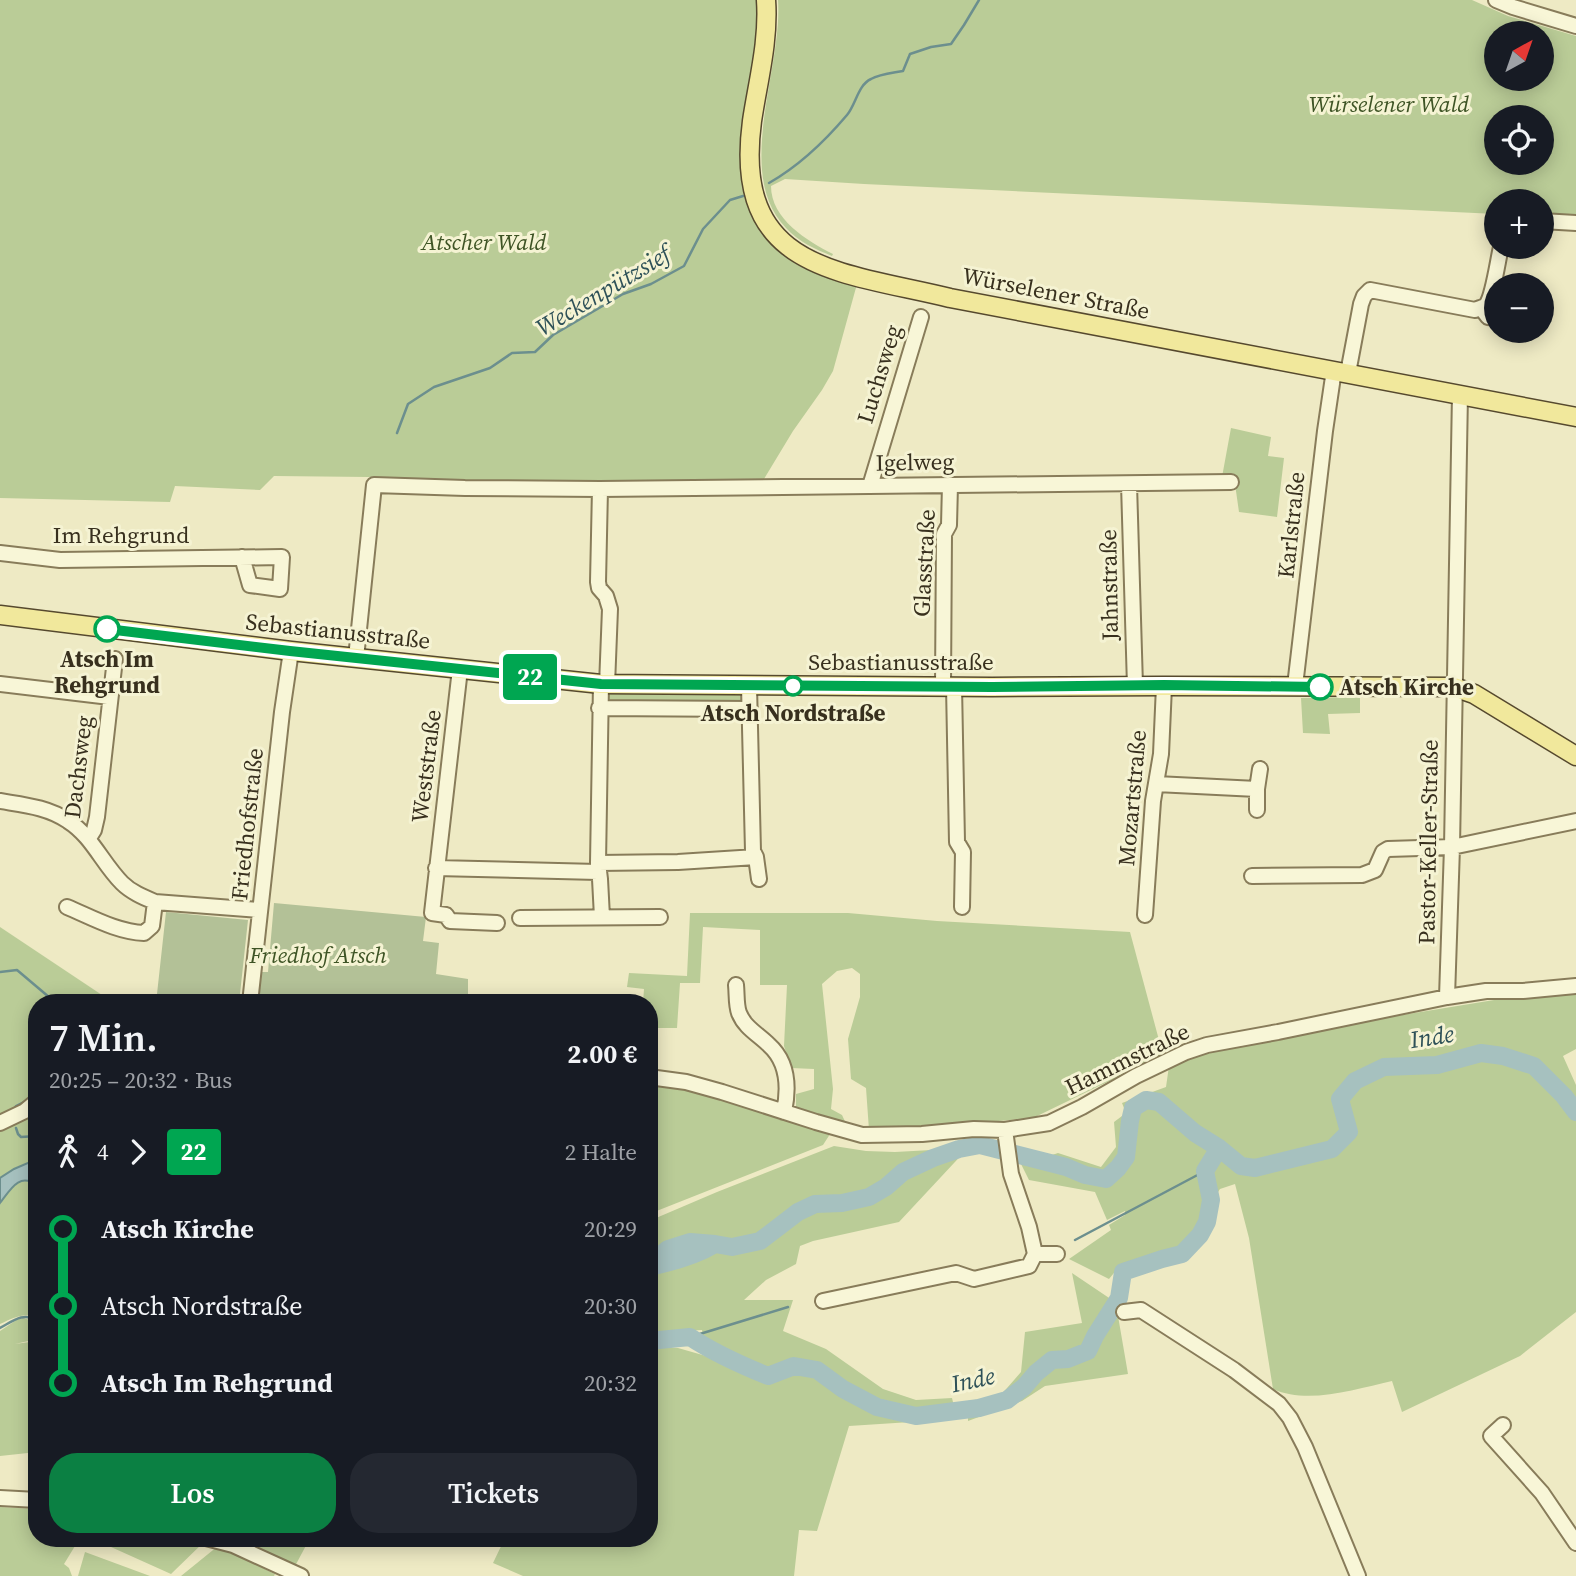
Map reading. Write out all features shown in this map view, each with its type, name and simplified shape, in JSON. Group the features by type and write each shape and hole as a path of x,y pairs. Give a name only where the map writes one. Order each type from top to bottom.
{"main road":[{"name":"Würselener Straße","path":"766,0 763,60 750,138 750,178 755,199 770,229 799,255 848,274 950,298 1576,417"},
{"name":"Sebastianusstraße","path":"0,615 290,651 604,684 1454,687 1474,694 1576,756"}],"street":[{"path":"1496,0 1576,26"},
{"path":"1554,222 1576,223"},
{"path":"1484,312 1481,308 1486,304 1491,292 1498,259"},
{"name":"Karlstraße","path":"1296,686 1325,430 1364,296 1370,290 1475,310 1481,308"},
{"name":"Luchsweg","path":"870,486 920,317"},
{"name":"Pastor-Keller-Straße","path":"1447,998 1460,394"},
{"name":"Igelweg","path":"356,658 374,485 600,489 1231,482"},
{"name":"Jahnstraße","path":"1129,484 1135,686"},
{"name":"Glasstraße","path":"950,485 949,525 944,534 944,544 957,842 963,852 962,907"},
{"path":"600,489 598,582 610,609 604,684 599,708 598,868 602,917"},
{"name":"Im Rehgrund","path":"0,553 60,560 242,557"},
{"name":"Friedhofstraße","path":"251,994 290,651"},
{"name":"Dachsweg","path":"89,838 97,817 115,659"},
{"name":"Weststraße","path":"460,669 432,913 446,915 450,921 497,923"},
{"path":"0,684 110,697"},
{"name":"Mozartstraße","path":"1145,915 1150,839 1161,754 1164,685"},
{"path":"749,686 753,851 759,879"},
{"path":"599,708 750,709"},
{"path":"1257,810 1260,769"},
{"path":"1156,784 1257,789"},
{"path":"0,801 56,814 89,838 124,885 155,902 260,910"},
{"path":"1252,876 1362,875 1375,870 1385,850 1452,847 1576,821"},
{"path":"436,868 598,868 756,857"},
{"path":"67,907 132,933 144,933 152,926 155,902"},
{"path":"520,918 660,917"},
{"path":"736,985 738,1011 746,1026 778,1054 785,1072 788,1093 784,1112"},
{"name":"Hammstraße","path":"658,1078 686,1082 862,1135 922,1134 974,1129 1005,1136 1049,1123 1136,1076 1185,1052 1207,1045 1486,991 1576,986"},
{"path":"0,1123 28,1108"},
{"path":"823,1301 956,1273 974,1279 1028,1266 1035,1254 1011,1174 1005,1136"},
{"path":"1035,1254 1057,1254"},
{"path":"1126,1306 1142,1310 1234,1370 1279,1404 1290,1418 1309,1456 1358,1576"},
{"path":"1503,1425 1491,1436 1542,1493 1576,1543"},
{"path":"0,1498 28,1500"},
{"path":"237,1547 301,1576"}],"green space":[{"name":"Atscher Wald","path":"0,0 760,0 757,52 743,154 746,191 751,210 857,284 833,371 761,484 465,485 369,477 274,476 260,490 175,486 170,502 0,498"},
{"name":"Würselener Wald","path":"778,0 1472,0 1525,21 1484,21 1484,91 1554,91 1554,30 1576,36 1576,220 1554,219 1554,189 1484,189 1484,213 785,179 771,186 777,209 784,219 792,228 833,254 832,256 813,248 786,228 771,205 763,179 761,150 774,57"},
{"path":"1231,428 1271,437 1268,456 1284,458 1277,517 1239,512 1234,477 1222,477"},
{"path":"740,690 742,704 606,706 604,698 615,691"},
{"path":"1360,697 1360,713 1328,714 1330,734 1303,733 1301,698"},
{"name":"Friedhof Atsch","path":"274,903 426,917 423,941 439,943 436,974 468,979 468,994 259,994 260,972 268,972"},
{"path":"166,912 248,920 240,994 157,994"},
{"path":"690,913 848,913 1130,932 1163,1055 1033,1118 869,1130 866,1088 851,1079 848,1039 860,997 860,974 852,968 837,971 822,984 833,1089 831,1109 842,1115 848,1128 796,1111 796,1094 814,1089 814,1069 791,1068 784,1046 787,985 760,985 760,930 703,927 700,983 680,983 677,1028 658,1028 658,994 644,994 644,989 627,987 629,973 687,976"},
{"path":"0,927 100,994 28,994 28,1164 13,1169 0,1178"},
{"path":"1576,994 1576,1049 1563,1056 1576,1085 1576,1312 1520,1356 1402,1412 1392,1381 1317,1396 1287,1394 1273,1389 1249,1238 1235,1184 1220,1189 1214,1198 1208,1197 1206,1213 1197,1233 1181,1252 1118,1268 1109,1279 1069,1259 1111,1230 1109,1225 1125,1215 1125,1211 1107,1220 1095,1192 1029,1180 1014,1150 1049,1156 1058,1153 1101,1167 1116,1147 1114,1122 1126,1113 1122,1103 1166,1087 1169,1066 1207,1049 1494,1000"},
{"path":"658,1082 684,1086 832,1131 823,1145 658,1210"},
{"path":"834,1146 895,1152 968,1148 899,1222 800,1246 796,1264 766,1280 744,1300 793,1300 783,1331 826,1349 883,1389 916,1400 952,1398 957,1419 849,1426 817,1531 799,1530 794,1576 523,1576 493,1563 501,1547 658,1547 658,1347 678,1348 706,1356 702,1330 658,1332 658,1217"},
{"path":"28,1180 28,1316 0,1324 0,1203 15,1183"},
{"path":"1072,1273 1124,1308 1118,1316 1128,1374 1045,1386 1022,1401 968,1421 968,1401 1000,1396 1021,1372 1025,1332 1082,1323"},
{"path":"18,1319 28,1319 28,1341 15,1344 28,1342 28,1453 0,1456 0,1331"},
{"path":"0,1507 28,1509 28,1547 74,1547 64,1564 72,1576 0,1576"},
{"path":"111,1547 199,1547 171,1574"},
{"path":"217,1547 275,1574 274,1576 181,1576"},
{"path":"248,1547 305,1547 294,1568"},
{"path":"85,1552 150,1576 78,1576"}],"water":[{"path":"28,1163 28,1181 16,1184 0,1203 0,1178"}],"waterway":[{"name":"Weckenpützsief","path":"769,183 801,161 830,134 847,115 867,82 878,76 903,71 910,54 951,44 979,0"},
{"name":"Weckenpützsief","path":"397,433 408,404 434,387 490,368 512,353 535,352 553,335 623,294 651,284 684,266 703,229 730,200 743,196"},
{"path":"0,972 17,970 45,994"},
{"name":"Inde","path":"658,1265 684,1258 715,1244 732,1247 760,1241 798,1212 815,1204 842,1203 869,1197 903,1172 959,1149 980,1145 1106,1179 1126,1157 1133,1108 1146,1100 1159,1102 1195,1133 1241,1166 1255,1168 1332,1149 1349,1132 1340,1099 1355,1081 1384,1067 1437,1065 1481,1053 1503,1056 1534,1066 1576,1112"},
{"path":"14,1110 28,1100"},
{"path":"16,1128 21,1137 28,1137"},
{"name":"Inde","path":"658,1340 690,1337 768,1376 794,1366 817,1370 843,1389 877,1407 916,1416 979,1408 1007,1400 1052,1360 1068,1359 1088,1351 1119,1298 1123,1272 1182,1254 1200,1235 1207,1222 1211,1200 1205,1171 1219,1148"},
{"path":"1075,1240 1205,1171"},
{"name":"Inde","path":"658,1257 668,1249 690,1242 715,1244"},
{"path":"690,1337 788,1307"},
{"path":"0,1328 14,1320 28,1317"}],"bus line":[{"name":"22","path":"107,629 601,684 1320,687"}],"place":[{"name":"Atsch Im Rehgrund","path":"107,629"},
{"name":"Atsch Nordstraße","path":"793,686"},
{"name":"Atsch Kirche","path":"1320,687"}]}
